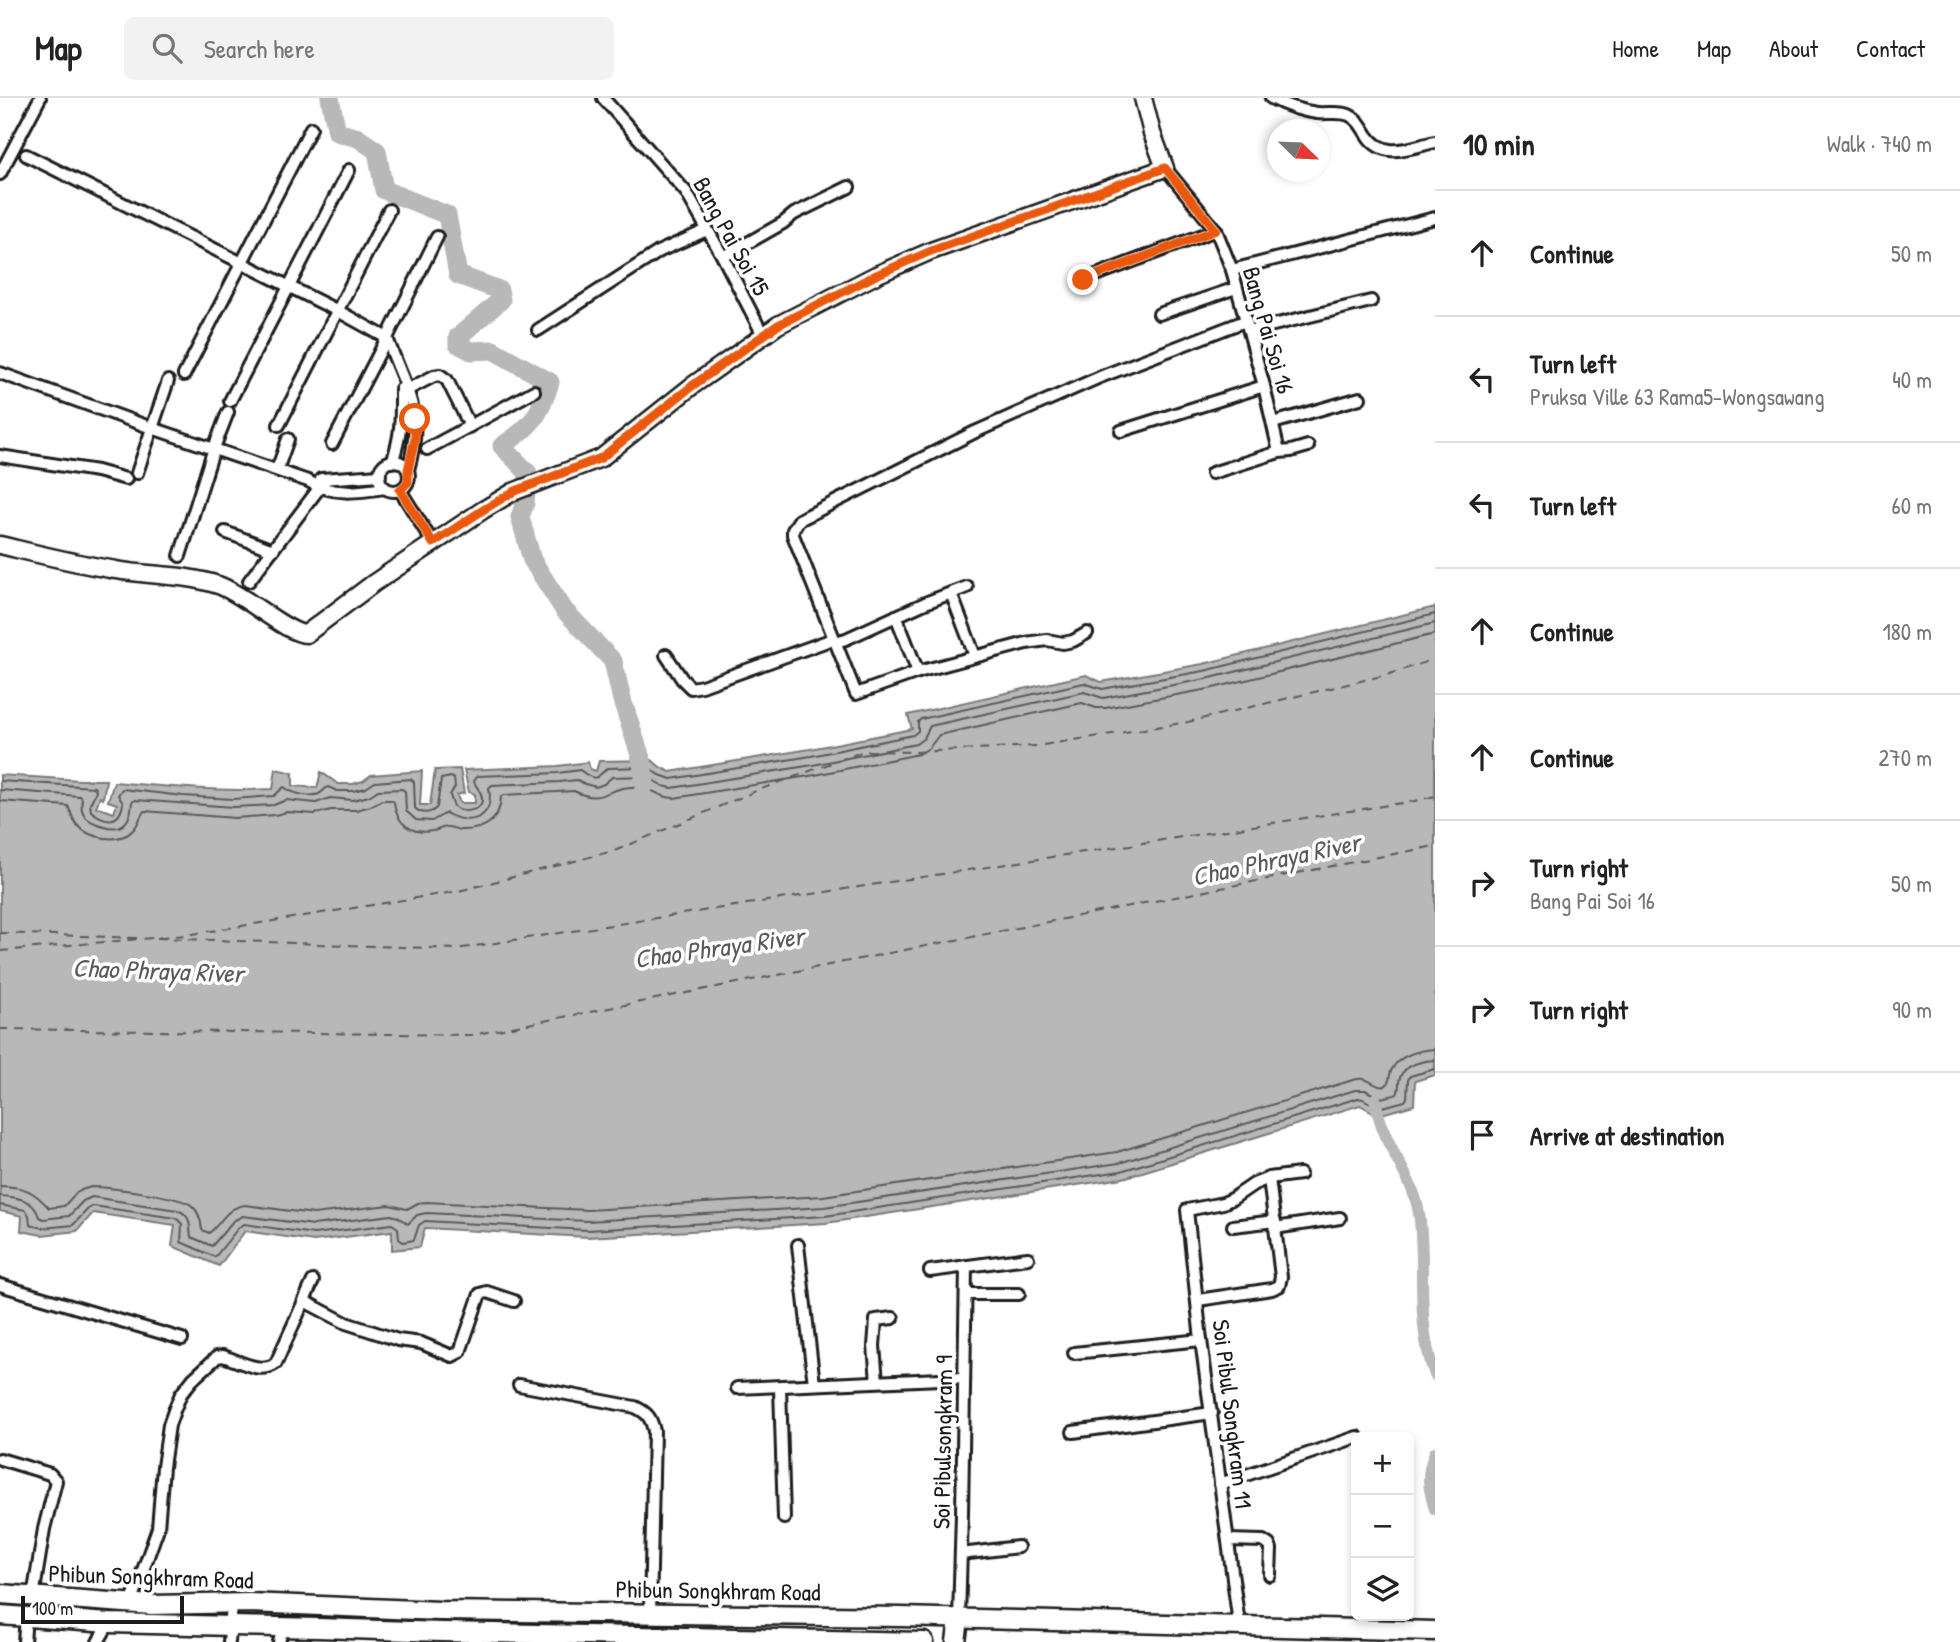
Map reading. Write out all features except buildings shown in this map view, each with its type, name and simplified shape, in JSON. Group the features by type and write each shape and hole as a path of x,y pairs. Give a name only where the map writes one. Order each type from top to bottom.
{"main road":[{"name":"Phibun Songkhram Road","path":"0,1594 131,1604 901,1616 1435,1631"},
{"path":"190,1625 192,1605"},
{"name":"Phibun Songkhram Road","path":"0,1615 109,1623 190,1625 229,1634 924,1642"},
{"path":"956,1642 959,1619"}],"street":[{"path":"0,174 39,98"},
{"name":"Bang Pai Soi 15","path":"603,98 686,192 723,257 762,335"},
{"path":"0,545 117,570 199,580 217,585 244,598 294,632 306,634 374,583 513,492 601,458 692,386 778,325 876,275 931,251 1165,168 1143,98"},
{"path":"1271,98 1293,109 1352,116 1380,149 1391,151 1435,142"},
{"path":"184,375 311,128"},
{"path":"0,373 308,481 352,492 385,488 400,490 408,482 415,439 415,419 387,338 26,155"},
{"name":"Bang Pai Soi 16","path":"1165,168 1216,230 1232,271 1279,452"},
{"path":"180,556 229,406 349,170"},
{"path":"723,257 794,214 849,187"},
{"path":"279,425 389,210"},
{"path":"1232,271 1435,218"},
{"path":"538,330 660,251 707,230"},
{"path":"1083,280 1216,230"},
{"path":"332,444 438,237"},
{"path":"1159,314 1236,288"},
{"path":"1087,633 1073,641 1063,643 1047,640 1026,643 975,656 856,694 793,530 799,520 995,423 1100,377 1247,326 1371,301"},
{"path":"405,391 434,376 444,377 470,426"},
{"path":"0,456 131,476 152,428 168,381"},
{"path":"1121,431 1264,386"},
{"path":"392,462 402,423 405,391"},
{"path":"427,449 534,391"},
{"path":"1273,423 1360,398"},
{"path":"277,470 288,439"},
{"path":"1212,473 1308,446"},
{"path":"385,488 380,475 386,464 392,462 404,465 408,470"},
{"path":"250,581 323,483 380,475"},
{"path":"400,490 433,543"},
{"path":"226,532 274,550"},
{"path":"666,655 691,688 702,686 846,639 967,587"},
{"path":"951,593 975,656"},
{"path":"896,616 918,672"},
{"path":"1198,1300 1279,1286 1269,1178 1300,1174"},
{"name":"Soi Pibul Songkram 11","path":"1239,1624 1201,1340 1187,1210 1223,1203 1269,1178"},
{"path":"1233,1226 1340,1218"},
{"path":"798,1245 814,1384"},
{"path":"930,1271 1028,1258"},
{"name":"Soi Pibulsongkram 9","path":"959,1619 966,1266"},
{"path":"131,1604 158,1528 169,1425 181,1394 217,1357 223,1356 264,1369 271,1368 276,1363 313,1281"},
{"path":"0,1285 182,1339"},
{"path":"304,1301 346,1323 398,1340 421,1343 452,1356 460,1352 480,1294 487,1292 514,1301"},
{"path":"966,1294 1019,1294"},
{"path":"877,1381 874,1346 876,1320 893,1318"},
{"path":"1074,1353 1201,1340"},
{"path":"737,1388 963,1378"},
{"path":"519,1385 635,1407 646,1412 651,1420 654,1431 650,1614"},
{"path":"780,1387 785,1518"},
{"path":"1073,1432 1212,1413"},
{"path":"1220,1484 1351,1439"},
{"path":"0,1458 50,1474 56,1481 44,1529 33,1597"},
{"path":"1228,1540 1263,1541 1269,1545 1270,1575"},
{"path":"961,1554 1018,1547"},
{"path":"229,1634 232,1604"},
{"path":"24,1642 26,1617"},
{"path":"98,1642 109,1623"}],"water":[{"name":"Chao Phraya River","path":"1435,607 1435,1075 1415,1081 1414,1105 1378,1115 1360,1105 1123,1178 826,1223 588,1237 425,1228 420,1247 392,1250 392,1231 314,1241 245,1231 219,1266 172,1246 175,1225 93,1213 77,1231 42,1235 21,1231 22,1216 0,1211 0,775 106,780 103,799 100,797 96,807 114,813 117,804 108,801 114,782 214,789 273,789 276,769 293,773 293,786 317,788 321,772 338,784 353,784 371,775 422,771 420,805 430,805 435,770 460,769 464,793 457,795 460,803 475,803 475,794 469,792 464,770 588,762 590,769 596,771 599,761 652,760 670,772 810,749 912,729 908,715 1086,675 1101,682 1203,664"}],"waterway":[{"path":"330,98 337,132 358,138 377,151 384,190 447,215 458,275 499,290 501,300 458,337 458,344 471,351 493,350 550,382 533,420 502,446 528,473 525,503 520,517 532,560 564,610 613,661 622,700 642,761 645,785"},
{"path":"1375,1099 1383,1128 1419,1211 1423,1317 1427,1347 1435,1375"},
{"path":"1435,1452 1429,1481 1435,1509"}],"ferry route":[{"path":"0,951 186,935 459,891 617,850 756,791 864,751 916,752 1037,746 1188,722 1390,674 1435,659"},
{"path":"157,938 456,949 1435,796"},
{"path":"0,1029 472,1035 1435,846"},
{"path":"0,933 137,938"}],"route":[{"path":"415,419 415,439 408,482 400,490 433,543 513,492 601,458 692,386 778,325 876,275 931,251 1165,168 1216,230 1083,280"}]}
